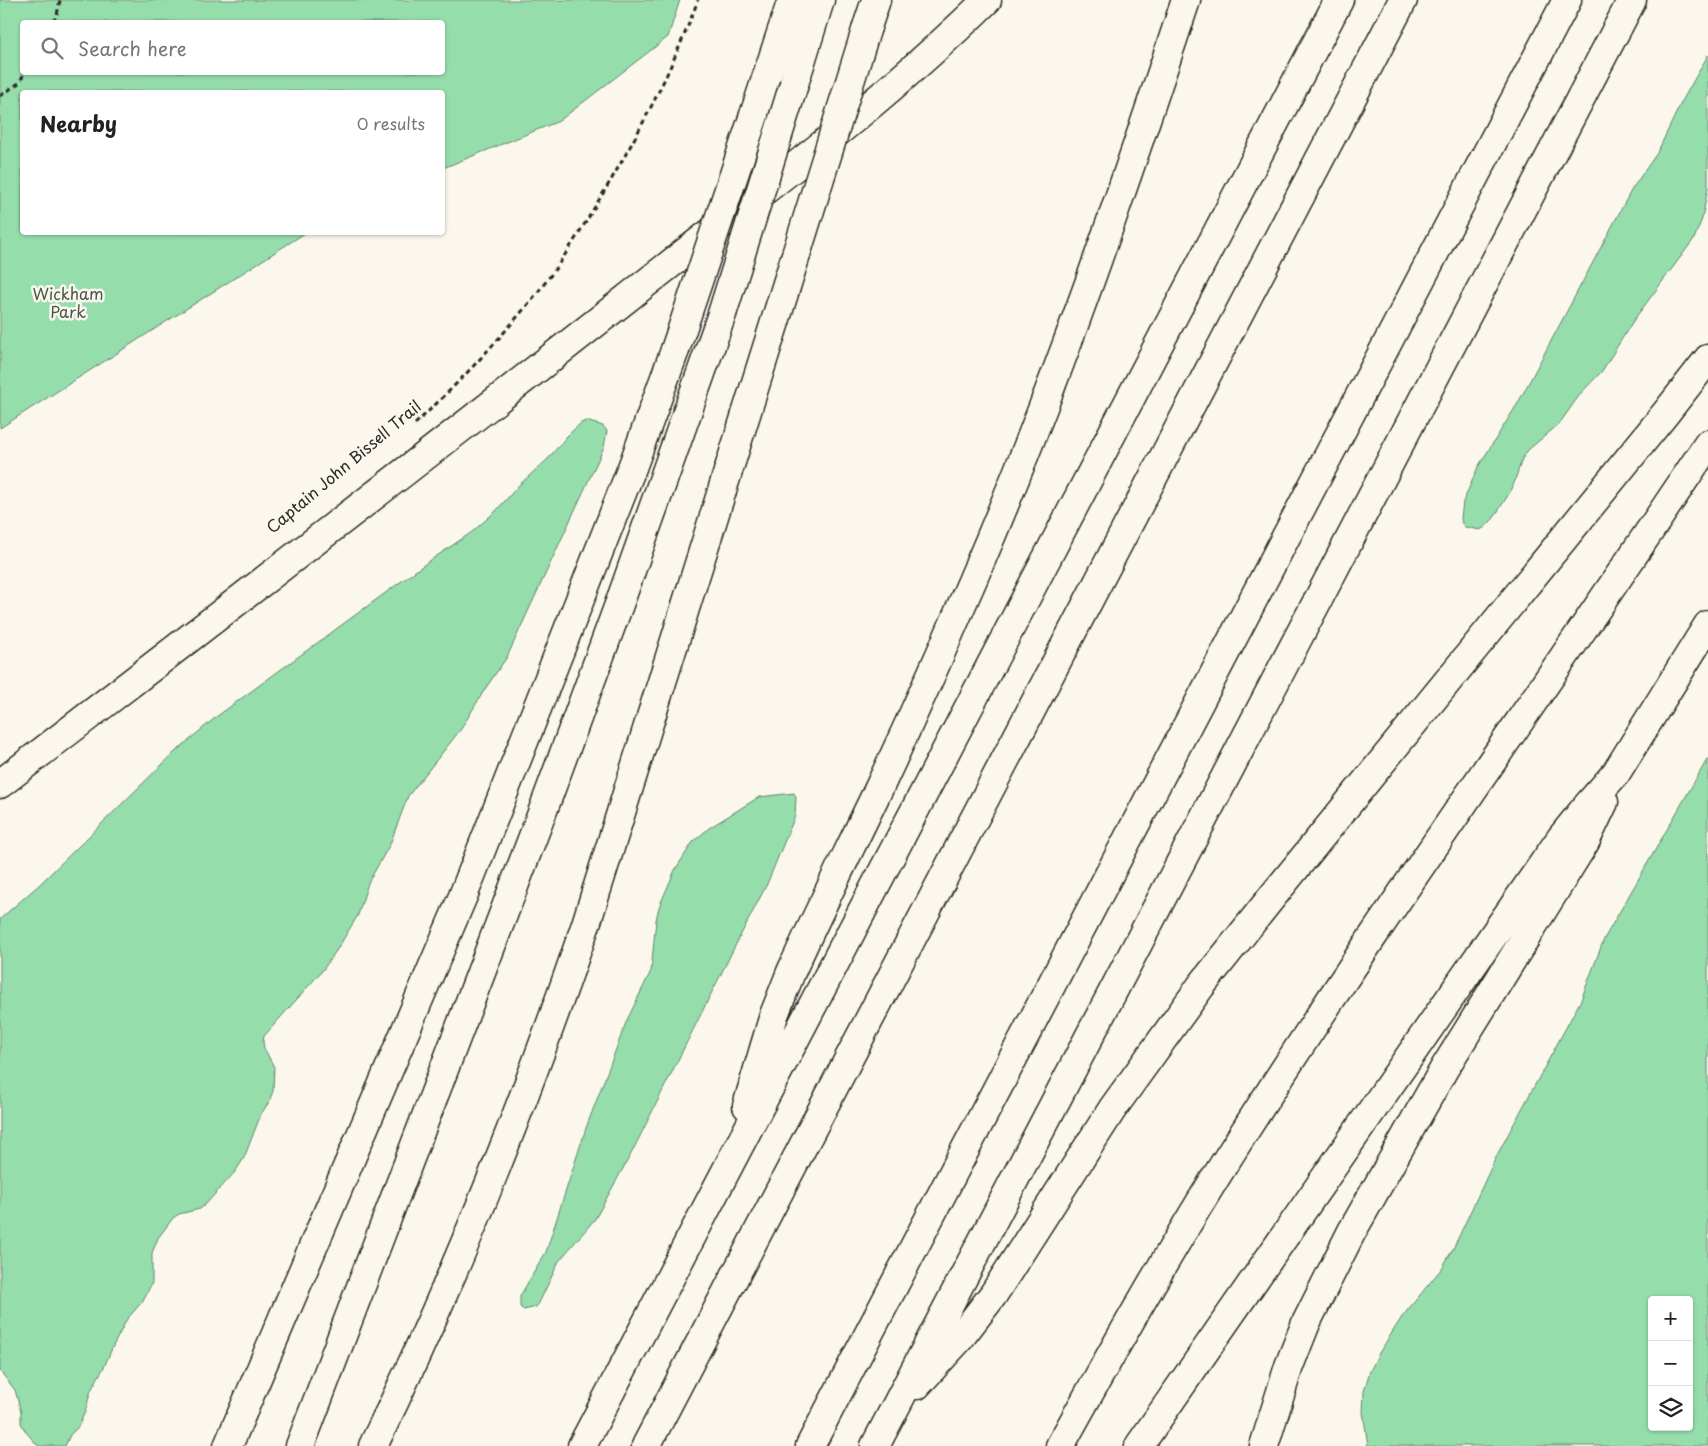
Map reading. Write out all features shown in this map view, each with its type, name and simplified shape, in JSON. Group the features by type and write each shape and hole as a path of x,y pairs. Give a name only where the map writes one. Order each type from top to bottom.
{"highway":[{"path":"228,1446 463,896 634,464 675,350 792,0"},
{"path":"300,1446 542,813 627,581 722,314 820,0"},
{"path":"373,1446 402,1388 485,1198 563,992 876,0"},
{"path":"0,784 414,466 716,228 888,91 987,0"},
{"path":"735,1153 761,1058 774,1016 791,972 914,711 973,579 1031,441 1076,323 1186,0"},
{"path":"582,1446 1339,0"},
{"path":"646,1446 1403,0"},
{"path":"810,1446 1566,0"},
{"path":"876,1446 1632,0"},
{"path":"898,1404 941,1360 993,1296 1113,1108 1201,986 1708,359"},
{"path":"1060,1446 1143,1298 1266,1098 1708,444"},
{"path":"1139,1446 1561,838 1616,773 1708,625"},
{"path":"1264,1446 1289,1366 1332,1268 1444,1069 1584,842 1601,810 1616,773"}],"path":[{"path":"54,20 60,0"},
{"name":"Captain John Bissell Trail","path":"413,426 472,368 511,324 565,254 637,135 677,53 698,0"},
{"path":"0,96 19,83 23,75"}],"green space":[{"name":"Wickham Park","path":"0,0 680,0 668,37 559,121 445,167 445,90 20,90 20,235 302,235 0,428"},
{"path":"1708,55 1708,188 1702,219 1694,239 1633,321 1602,371 1581,393 1559,424 1528,450 1522,459 1512,489 1493,519 1480,530 1465,527 1462,524 1461,518 1463,502 1478,467 1518,403 1632,189 1657,153 1681,103"},
{"path":"586,421 603,426 607,431 604,447 507,657 461,729 408,796 390,844 368,883 358,915 338,948 322,971 264,1036 264,1048 274,1067 273,1091 269,1102 261,1114 244,1158 235,1172 205,1205 200,1209 179,1214 173,1218 158,1238 152,1253 152,1283 142,1302 127,1319 113,1346 91,1390 85,1412 78,1427 70,1435 65,1446 38,1446 21,1423 21,1412 15,1390 0,1371 0,919 40,884 175,752 216,717 425,564 472,532 548,459 567,436 581,423"},
{"path":"1708,758 1708,1446 1368,1446 1363,1412 1364,1391 1370,1371 1402,1317 1442,1268 1453,1249 1497,1155 1581,1000 1604,939"},
{"path":"794,793 796,797 795,816 767,884 630,1156 595,1219 559,1261 539,1303 536,1307 524,1310 520,1307 520,1296 546,1252 586,1128 627,1020 651,971 659,907 675,870 693,842 709,828 759,797"}]}
